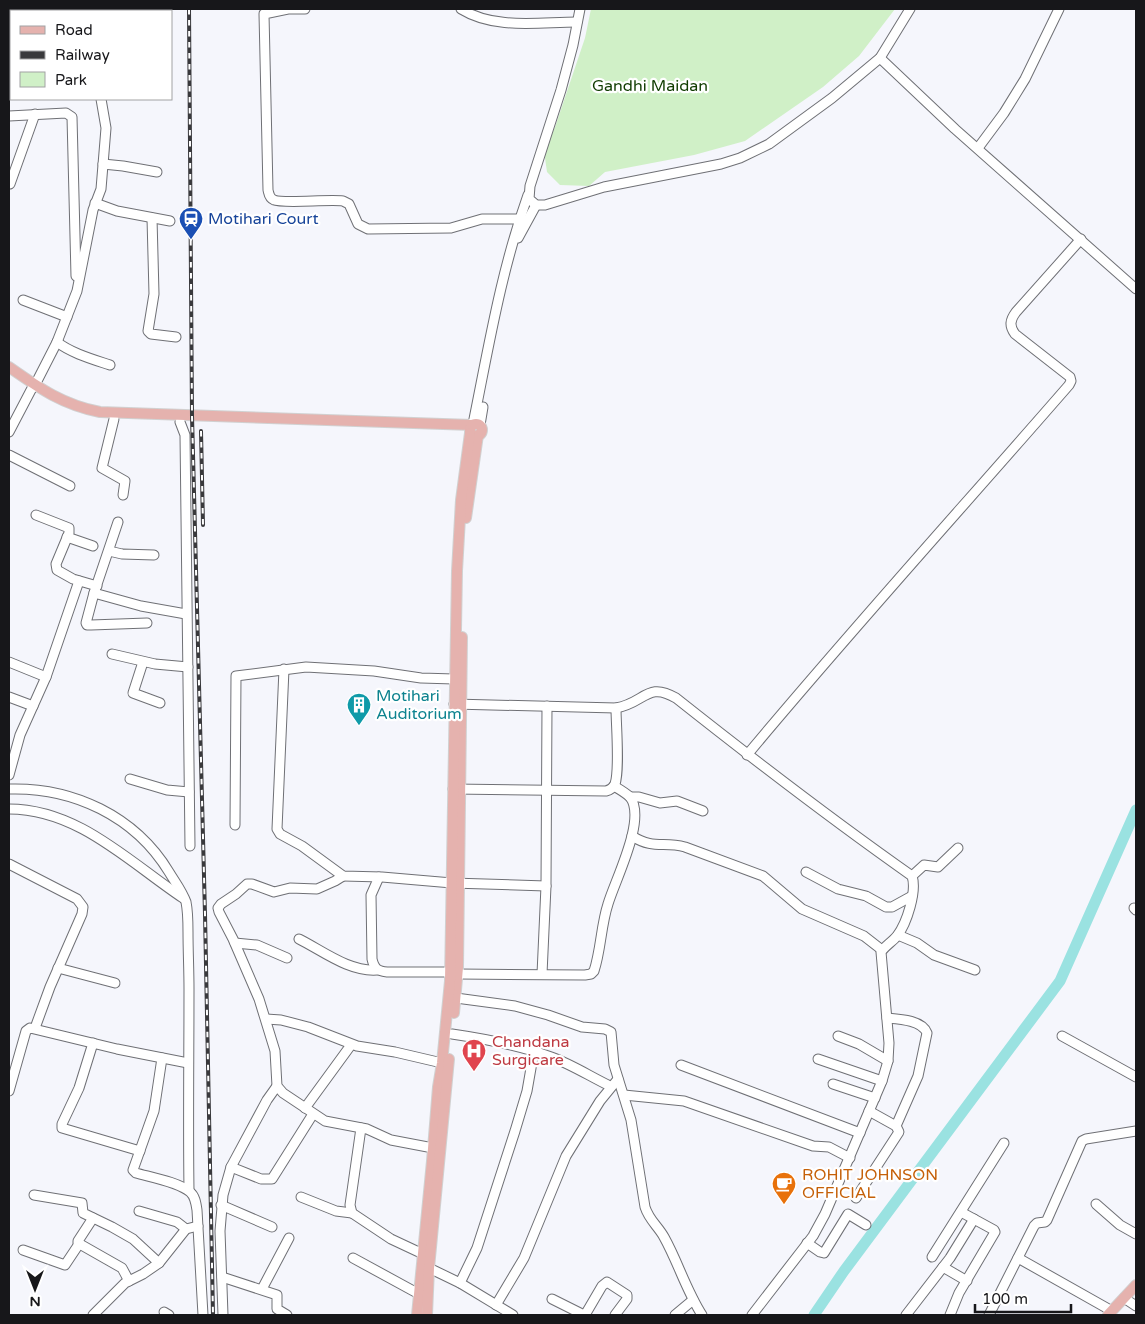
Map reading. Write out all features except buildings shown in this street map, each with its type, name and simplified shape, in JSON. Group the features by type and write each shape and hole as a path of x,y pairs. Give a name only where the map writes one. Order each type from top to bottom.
{"main road":[{"path":"9,367 48,401 76,413 114,419 474,429"},
{"path":"9,375 33,388 81,409 116,414 474,429"},
{"path":"458,704 454,679 459,521 474,429"},
{"path":"427,1315 429,1268 456,998 454,973 458,704 463,562 474,429"},
{"path":"417,1315 438,1087 454,973"},
{"path":"1110,1313 1136,1285"}],"street":[{"path":"305,9 263,11 268,190 273,200 343,200 349,204 358,224 368,229 451,228 482,219 520,219"},
{"path":"461,9 485,20 500,22 577,22"},
{"path":"474,429 498,300 511,246 561,90 580,9"},
{"path":"528,195 531,202 536,205 545,205 604,186 700,169 740,158 769,144 810,115 880,58 910,9"},
{"path":"978,148 1004,113 1025,79 1059,9"},
{"path":"880,58 1136,290"},
{"path":"9,432 57,342 76,291 95,203 101,188 106,123 101,100"},
{"path":"9,116 66,113 72,117 76,291"},
{"path":"10,184 35,114"},
{"path":"104,164 157,172"},
{"path":"95,203 117,211 170,221"},
{"path":"474,429 517,240 536,205"},
{"path":"152,218 154,294 148,330 151,334 176,337"},
{"path":"747,755 868,612 1069,385 1071,381 1069,376 1015,334 1011,329 1010,321 1081,239"},
{"path":"23,300 67,316"},
{"path":"57,342 93,360 110,365"},
{"path":"114,419 102,468 125,481 124,495"},
{"path":"180,422 185,435 190,846"},
{"path":"9,455 70,486"},
{"path":"36,515 67,527 68,537 56,568 67,577 140,606 186,614"},
{"path":"118,522 95,589 86,620 87,625 147,623"},
{"path":"68,537 93,546"},
{"path":"109,550 122,554 154,556"},
{"path":"9,775 12,751 46,677 79,581"},
{"path":"112,654 164,666 188,667"},
{"path":"9,662 46,677"},
{"path":"143,662 133,693 160,703"},
{"path":"235,825 235,678 237,675 284,669 330,668 374,671 421,678 454,679"},
{"path":"284,669 277,831 302,846 343,876"},
{"path":"458,704 616,708 631,705 655,690 663,691 676,698 747,755 912,876 914,885 906,921 898,935 882,950 880,955 890,1043 888,1061 882,1082 825,1214 808,1243 752,1315"},
{"path":"9,697 33,706"},
{"path":"542,974 546,886 547,706"},
{"path":"457,789 611,790 614,786 616,775 616,708"},
{"path":"130,779 167,790 189,792"},
{"path":"614,786 630,797 639,797 660,803 677,801 703,812"},
{"path":"9,790 42,790 60,794 90,803 117,818 149,846 167,868 185,900 188,953 188,1190"},
{"path":"300,939 351,966 363,970 386,972 591,974 594,971 608,902 625,862 632,836 634,816 630,797"},
{"path":"9,809 51,815 83,829 185,900"},
{"path":"632,836 648,845 685,847 762,876 802,909 864,936 882,950"},
{"path":"912,876 922,865 938,867 958,848"},
{"path":"9,864 77,899 83,904 82,914 58,968 35,1028"},
{"path":"806,872 838,889 866,896 886,907 892,907 912,896"},
{"path":"222,1315 221,1204 231,1167 267,1100 277,1086 276,1051 266,1019 235,943 220,916 218,908 221,904 247,884 274,892 290,888 317,889 343,876 546,886"},
{"path":"377,970 372,959 371,907 372,890 379,877"},
{"path":"898,935 917,943 934,954 976,970"},
{"path":"235,943 257,945 287,958"},
{"path":"58,968 115,983"},
{"path":"456,998 515,1006 582,1027 608,1029 612,1034 614,1065 631,1120 645,1207 650,1219 663,1234 693,1300 702,1315"},
{"path":"887,1018 900,1019 921,1025 926,1032 918,1076 896,1126"},
{"path":"266,1019 281,1020 308,1027 351,1045 395,1052 442,1063"},
{"path":"9,1091 28,1028 188,1063"},
{"path":"452,1034 534,1051 553,1058 610,1086"},
{"path":"838,1036 859,1044 888,1061"},
{"path":"1062,1036 1136,1077"},
{"path":"93,1043 79,1088 62,1127 140,1151"},
{"path":"305,1108 351,1045"},
{"path":"460,1283 476,1248 515,1131 527,1091 534,1051"},
{"path":"162,1058 154,1112 133,1169 134,1172 181,1186 188,1190 196,1201 203,1315"},
{"path":"818,1059 882,1082"},
{"path":"681,1065 860,1132"},
{"path":"496,1305 524,1258 566,1156 610,1086 618,1079"},
{"path":"833,1084 875,1098"},
{"path":"277,1086 283,1093 325,1121 361,1128 392,1140 433,1148"},
{"path":"624,1095 684,1100 813,1146 828,1148 850,1158"},
{"path":"856,1198 898,1134 899,1129 869,1111"},
{"path":"231,1167 261,1179 272,1180 313,1114"},
{"path":"352,1213 350,1206 361,1128"},
{"path":"989,1315 1034,1226 1036,1223 1047,1220 1082,1141 1136,1131"},
{"path":"932,1257 1004,1143"},
{"path":"34,1195 82,1203 83,1212 132,1239 159,1263"},
{"path":"301,1197 336,1211 352,1213 392,1239 422,1254"},
{"path":"221,1204 272,1227"},
{"path":"1096,1204 1116,1222 1136,1234"},
{"path":"139,1211 177,1222 186,1229"},
{"path":"950,1315 959,1293 995,1234 994,1230 962,1212"},
{"path":"808,1243 824,1253 848,1214 866,1225"},
{"path":"23,1250 65,1265 93,1218"},
{"path":"906,1315 943,1266 974,1219"},
{"path":"97,1314 129,1281 159,1263 186,1229 198,1226"},
{"path":"262,1289 289,1238"},
{"path":"79,1244 122,1268 129,1281"},
{"path":"353,1258 419,1294"},
{"path":"1018,1258 1110,1313"},
{"path":"943,1266 967,1281"},
{"path":"429,1268 460,1283 513,1315"},
{"path":"222,1277 277,1295 277,1308 287,1315"},
{"path":"552,1299 585,1315 602,1286 607,1282 627,1295 615,1315"},
{"path":"1124,1298 1136,1306"},
{"path":"675,1315 693,1300"}],"green space":[{"name":"Gandhi Maidan","path":"591,9 895,9 859,56 823,87 745,141 694,155 605,172 589,186 560,185 547,172 544,151 555,127 585,38"}],"waterway":[{"path":"814,1315 844,1271 1060,981 1136,810"}],"railway":[{"path":"189,9 192,416 213,1315"},
{"path":"201,431 203,525"}],"place":[{"name":"Motihari Court","path":"191,240"},
{"name":"Motihari Auditorium","path":"359,726"},
{"name":"Chandana Surgicare","path":"474,1072"},
{"name":"ROHIT JOHNSON OFFICIAL","path":"784,1205"}]}
